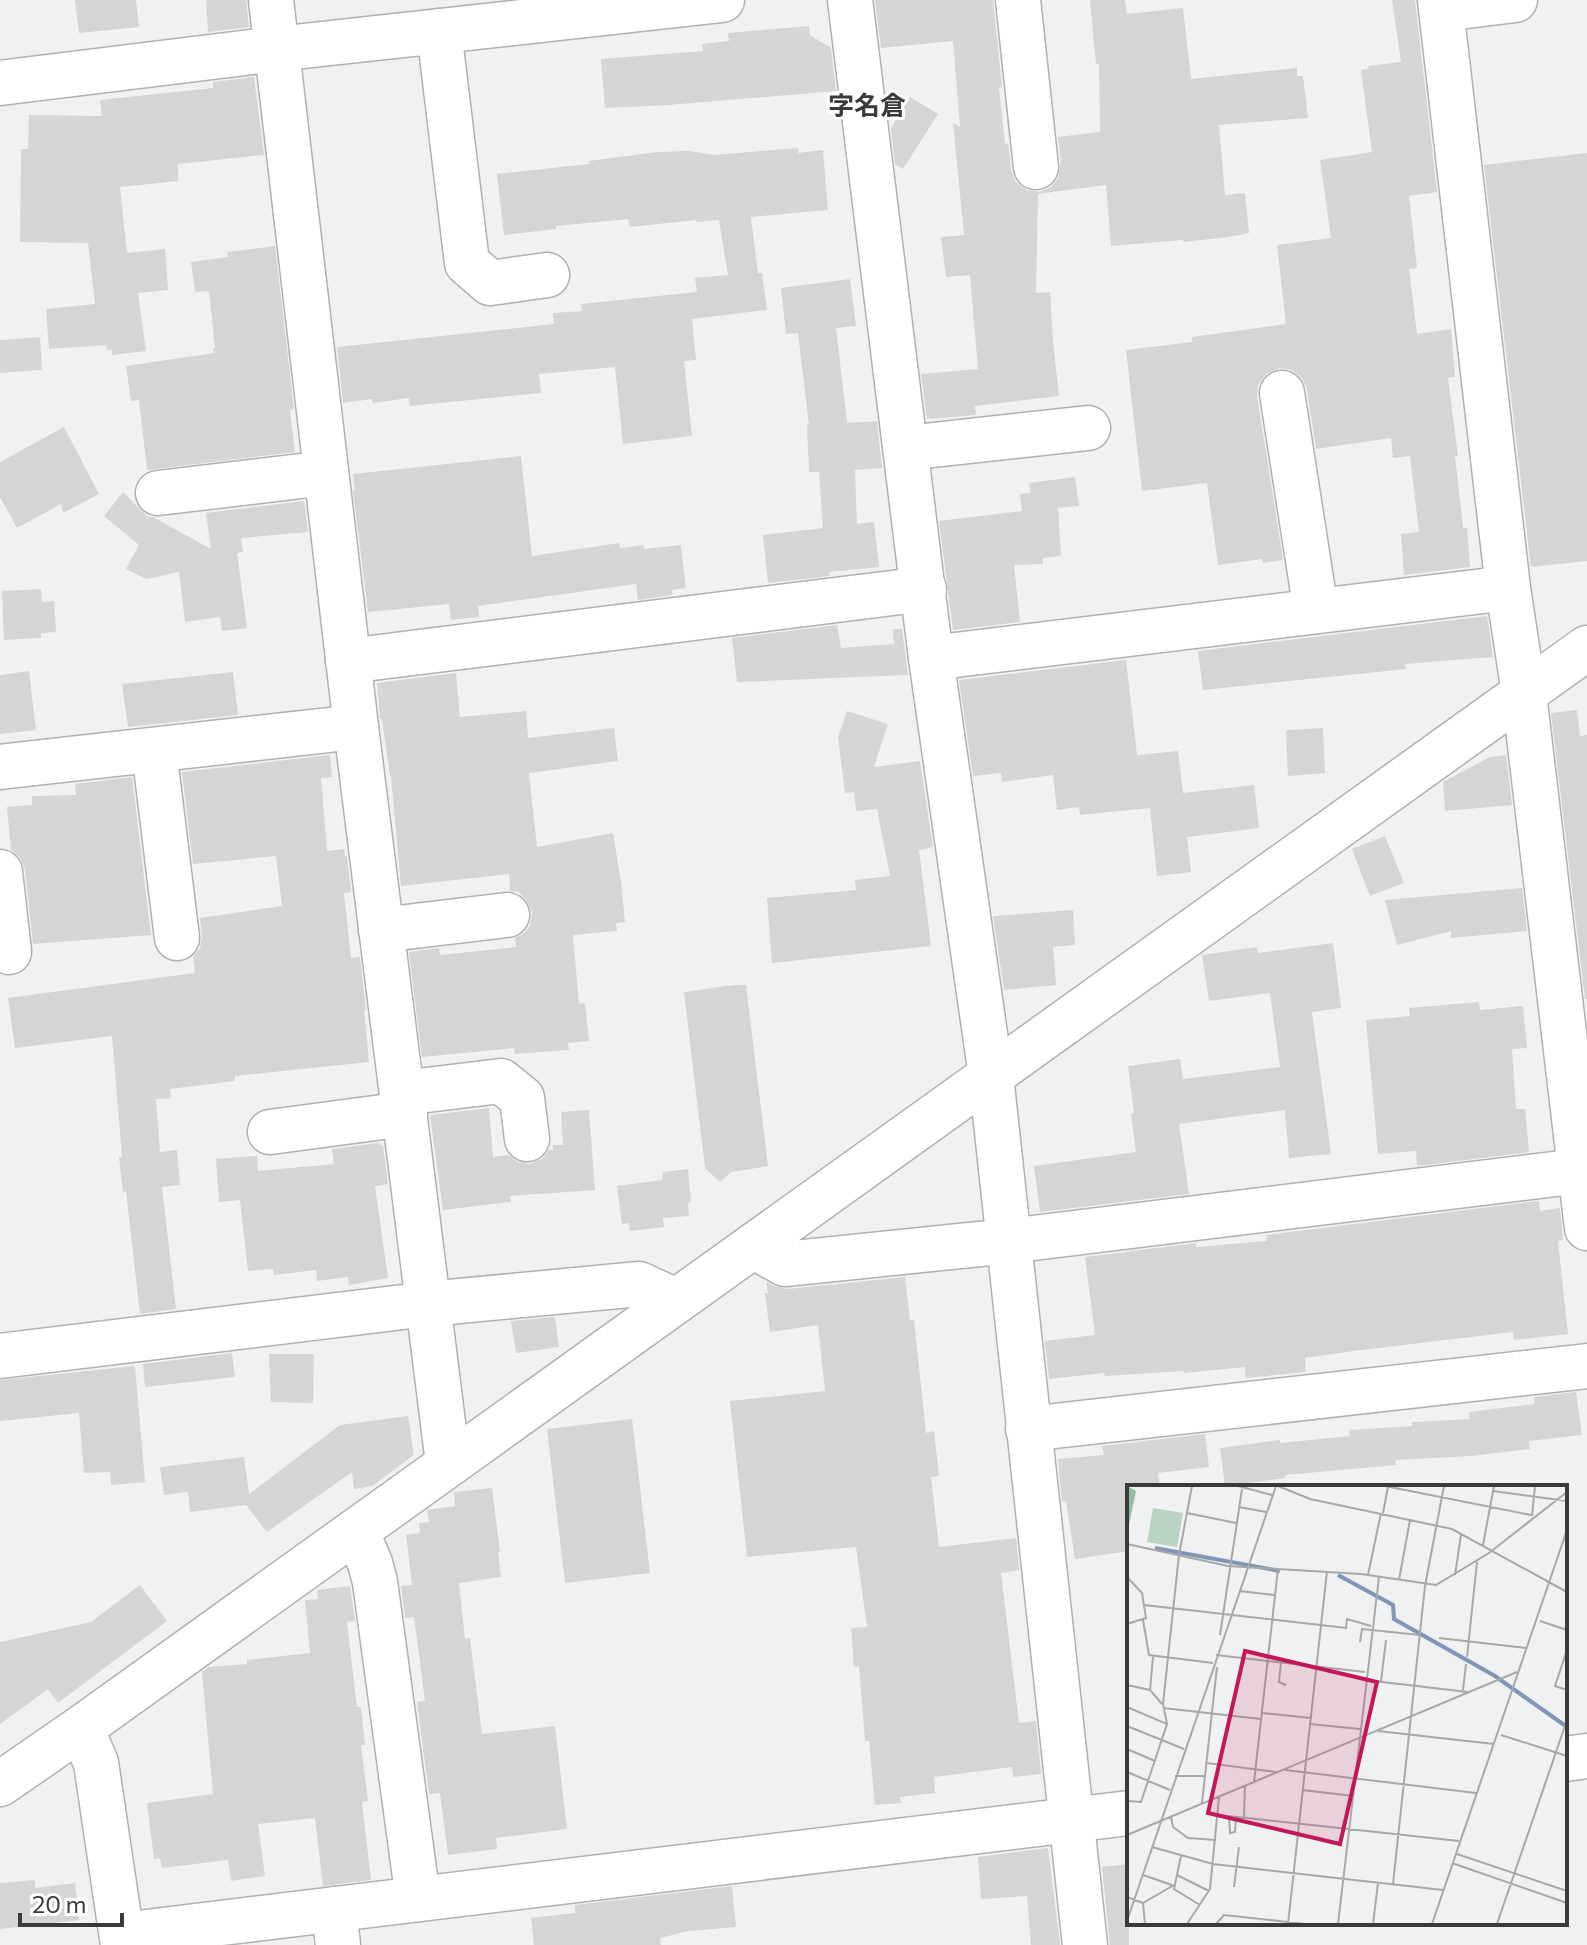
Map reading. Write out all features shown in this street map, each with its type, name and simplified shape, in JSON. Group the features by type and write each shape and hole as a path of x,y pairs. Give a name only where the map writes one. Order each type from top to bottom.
{"street":[{"path":"271,0 348,661 448,1463"},
{"path":"0,83 722,0"},
{"path":"850,0 931,658 991,1076 1085,1945"},
{"path":"1018,0 1036,167"},
{"path":"1515,0 1441,5 1508,588 1584,1170 1587,1228"},
{"path":"439,31 467,263 490,283 547,275"},
{"path":"1282,393 1316,611"},
{"path":"906,448 1088,428"},
{"path":"158,493 326,473"},
{"path":"931,658 1508,588"},
{"path":"348,661 924,589"},
{"path":"0,1784 1587,648"},
{"path":"0,767 356,727"},
{"path":"154,750 177,938"},
{"path":"0,872 9,952"},
{"path":"381,930 507,915"},
{"path":"270,1132 501,1081 522,1098 527,1139"},
{"path":"753,1246 785,1264 1009,1241 1584,1170"},
{"path":"0,1356 428,1304 639,1284 676,1301"},
{"path":"1028,1429 1587,1366"},
{"path":"356,1531 375,1582 418,1899"},
{"path":"81,1728 96,1763 123,1940 336,1927 418,1899 1127,1813"},
{"path":"1567,1759 1587,1756"}],"building":[{"path":"75,0 136,0 139,27 79,33"},
{"path":"206,0 246,0 249,27 208,32"},
{"path":"875,0 993,0 1005,144 1008,143 1015,181 1027,190 1039,192 1051,187 1058,178 1061,164 1058,137 1100,132 1099,64 1096,64 1090,0 1125,0 1127,14 1183,8 1191,79 1297,68 1297,76 1303,76 1308,118 1219,125 1225,195 1245,193 1249,233 1183,242 1111,246 1106,185 1038,194 1036,293 1050,292 1059,396 975,406 976,415 927,419 921,374 978,369 970,275 946,277 941,237 964,235 953,123 960,127 953,41 881,48"},
{"path":"1392,0 1415,0 1437,192 1409,196 1417,268 1409,269 1417,334 1451,329 1455,377 1448,378 1463,528 1467,528 1470,567 1404,575 1401,534 1419,532 1410,456 1393,458 1391,438 1316,449 1307,389 1302,378 1292,370 1279,368 1266,374 1258,385 1257,396 1283,560 1263,563 1262,559 1218,565 1207,483 1142,491 1126,350 1192,342 1192,337 1286,324 1277,245 1331,238 1320,160 1372,152 1361,70 1369,69 1368,66 1401,62"},
{"path":"809,26 810,35 831,48 836,91 605,108 601,59 703,51 702,44 729,41 728,33"},
{"path":"254,77 264,155 178,164 178,181 120,187 127,253 165,249 168,290 138,293 146,351 112,355 112,350 107,350 106,345 49,349 46,309 95,304 88,243 20,242 21,149 28,149 29,115 102,116 100,100 213,88 213,82"},
{"path":"910,97 938,114 903,169 895,164 891,128"},
{"path":"798,148 798,153 823,150 828,210 751,217 758,273 762,273 767,310 692,319 696,360 684,361 692,436 623,444 615,367 539,374 541,393 410,406 409,398 343,403 337,347 554,324 553,313 582,311 581,304 697,292 695,278 728,275 719,220 630,227 628,219 504,235 497,174 589,164 589,161 657,152 689,151 715,155"},
{"path":"1587,153 1587,561 1531,567 1484,165"},
{"path":"275,246 294,409 290,410 295,452 147,470 139,400 131,401 126,366 214,353 209,291 195,292 191,262 228,257 227,252"},
{"path":"850,279 856,326 836,328 847,423 877,421 882,468 855,470 857,524 874,522 879,567 768,583 763,535 823,528 819,472 809,472 809,425 798,333 786,334 781,288"},
{"path":"40,337 42,370 0,373 0,340"},
{"path":"64,427 99,494 63,513 61,504 17,528 0,497 0,462"},
{"path":"521,456 532,556 619,543 620,548 644,545 644,549 681,545 686,588 672,590 672,595 638,600 636,584 478,606 479,617 451,620 449,604 368,612 353,474"},
{"path":"1075,477 1079,506 1058,508 1061,556 1043,558 1043,564 1014,565 1020,622 953,630 939,521 1022,511 1020,494 1030,493 1029,483"},
{"path":"123,492 147,516 211,549 206,513 304,501 308,532 241,538 243,552 237,553 247,628 222,631 220,617 185,622 179,572 146,579 126,569 139,545 104,516"},
{"path":"41,589 42,602 54,601 56,632 41,633 41,638 4,640 2,591"},
{"path":"1487,616 1493,657 1405,664 1406,669 1203,690 1198,651"},
{"path":"837,625 841,648 894,644 893,629 902,629 908,675 737,682 732,638"},
{"path":"1126,660 1137,755 1178,751 1183,793 1254,785 1259,828 1187,837 1191,872 1157,876 1150,808 1080,815 1079,807 1057,810 1053,775 1002,782 1001,773 973,776 959,680"},
{"path":"29,671 36,730 0,734 0,675"},
{"path":"233,672 238,715 128,727 122,684"},
{"path":"456,673 460,717 526,711 528,738 614,728 618,761 529,773 537,847 613,833 621,882 625,922 616,923 617,931 573,935 579,1004 585,1003 589,1041 568,1043 569,1050 515,1054 514,1048 422,1057 409,952 439,948 440,955 516,947 515,938 530,926 532,913 526,899 518,892 510,891 509,874 401,886 391,776 377,683"},
{"path":"1577,710 1580,736 1587,735 1587,999 1551,713"},
{"path":"847,711 888,724 874,767 920,761 933,847 919,850 931,946 772,963 767,898 856,890 855,880 890,876 877,809 856,811 854,792 845,793 838,737"},
{"path":"1323,728 1325,773 1288,776 1286,730"},
{"path":"330,755 332,777 321,778 327,851 344,849 347,856 351,892 344,893 351,958 360,957 369,1062 235,1076 235,1081 170,1089 171,1098 156,1099 160,1152 177,1150 180,1185 162,1187 176,1309 140,1314 126,1191 123,1192 119,1157 122,1157 112,1036 15,1048 8,998 195,973 193,957 200,948 202,936 200,918 282,906 276,856 193,864 182,772"},
{"path":"1506,755 1512,805 1445,811 1443,782 1490,757"},
{"path":"132,777 151,935 33,944 25,869 20,858 11,850 7,807 32,805 32,796 76,795 75,784"},
{"path":"1385,836 1404,883 1370,896 1352,849"},
{"path":"1522,888 1527,931 1451,938 1451,931 1397,945 1385,900"},
{"path":"1073,910 1075,945 1053,947 1056,985 1004,990 993,916"},
{"path":"1333,943 1341,1008 1312,1012 1331,1154 1289,1158 1285,1110 1179,1124 1189,1194 1040,1212 1034,1166 1136,1152 1128,1066 1180,1059 1183,1079 1280,1067 1270,993 1209,1001 1202,955 1257,947 1258,953"},
{"path":"746,985 768,1166 731,1172 720,1182 705,1168 684,992"},
{"path":"1479,1002 1480,1010 1523,1006 1527,1048 1512,1049 1516,1109 1525,1109 1529,1152 1417,1166 1416,1151 1378,1154 1366,1020 1410,1016 1409,1008"},
{"path":"489,1108 493,1157 508,1155 518,1162 529,1164 543,1158 549,1150 553,1150 553,1145 563,1145 561,1112 589,1110 595,1190 510,1196 511,1202 443,1210 430,1115"},
{"path":"378,1143 383,1146 388,1184 375,1186 388,1278 349,1285 348,1277 317,1281 316,1270 274,1275 273,1269 248,1271 240,1200 219,1202 216,1159 257,1156 258,1171 334,1164 332,1149"},
{"path":"688,1169 689,1216 663,1218 664,1227 630,1231 629,1223 622,1224 617,1186 662,1180 663,1172"},
{"path":"1539,1201 1540,1211 1560,1208 1563,1240 1558,1241 1568,1334 1514,1340 1513,1332 1353,1351 1305,1358 1306,1372 1246,1378 1245,1367 1184,1373 1105,1376 1104,1373 1049,1379 1045,1341 1095,1335 1085,1257 1196,1243 1196,1247 1267,1241 1266,1235"},
{"path":"905,1277 910,1320 914,1320 926,1433 934,1431 939,1476 931,1477 939,1547 1016,1538 1019,1570 1001,1573 1019,1723 1036,1721 1041,1774 1013,1777 1012,1767 934,1777 935,1793 900,1797 901,1803 875,1805 869,1741 865,1741 859,1666 854,1667 851,1628 867,1627 856,1547 747,1557 730,1401 825,1391 818,1325 770,1332 766,1282 788,1289"},
{"path":"555,1317 559,1347 516,1353 511,1321"},
{"path":"232,1353 235,1377 145,1387 143,1364"},
{"path":"269,1354 314,1354 313,1403 271,1402"},
{"path":"135,1366 145,1482 111,1485 110,1472 84,1473 79,1413 0,1421 0,1380"},
{"path":"1576,1392 1582,1435 1529,1441 1530,1449 1395,1460 1396,1465 1285,1475 1285,1478 1225,1485 1220,1448 1280,1440 1280,1443 1350,1436 1349,1430 1412,1426 1412,1422 1470,1419 1469,1412 1534,1404 1534,1397"},
{"path":"408,1416 414,1455 372,1486 354,1489 352,1472 267,1532 246,1505 190,1512 188,1492 164,1495 160,1467 244,1457 249,1494 340,1425"},
{"path":"632,1419 650,1573 565,1583 547,1429"},
{"path":"1205,1434 1209,1467 1158,1473 1160,1485 1127,1485 1127,1551 1075,1559 1066,1501 1062,1502 1058,1459 1104,1455 1102,1446"},
{"path":"492,1488 501,1577 459,1583 465,1639 470,1638 482,1734 555,1726 567,1829 496,1838 497,1849 448,1855 440,1793 429,1794 417,1702 425,1701 414,1617 405,1618 401,1586 412,1585 406,1535 420,1533 419,1523 429,1522 427,1510 455,1506 454,1492"},
{"path":"140,1585 167,1621 58,1703 48,1689 0,1724 0,1642 91,1622"},
{"path":"350,1586 355,1621 347,1622 357,1707 361,1707 365,1745 361,1745 368,1801 362,1802 371,1880 323,1886 315,1818 258,1824 265,1876 231,1881 228,1860 162,1868 160,1858 154,1859 147,1803 213,1794 202,1672 209,1667 247,1664 247,1660 310,1653 305,1600 318,1599 317,1590"},
{"path":"1048,1848 1060,1945 1031,1945 1027,1896 981,1899 978,1857"},
{"path":"1127,1864 1129,1945 1110,1945 1102,1867"},
{"path":"35,1880 35,1888 75,1883 79,1920 0,1929 0,1883"},
{"path":"732,1886 736,1927 689,1931 660,1938 661,1945 534,1945 531,1918 575,1913 575,1905"}],"district":[{"name":"字名倉","path":"867,104"}]}
